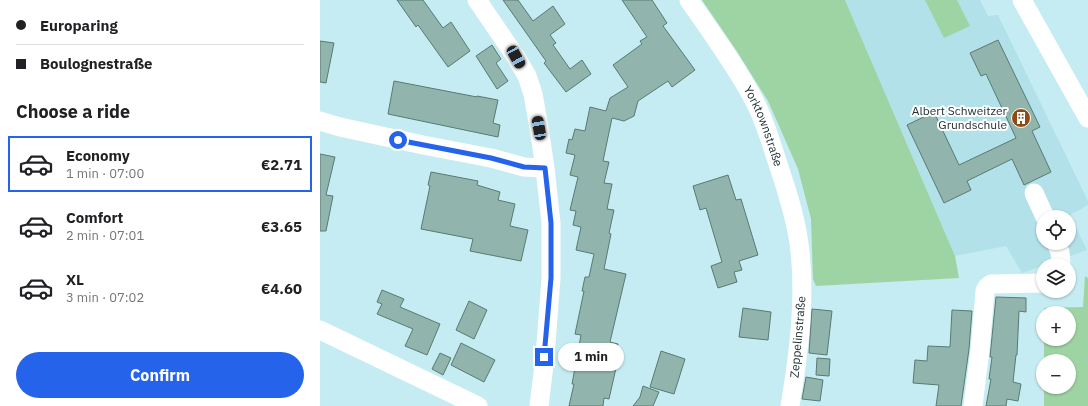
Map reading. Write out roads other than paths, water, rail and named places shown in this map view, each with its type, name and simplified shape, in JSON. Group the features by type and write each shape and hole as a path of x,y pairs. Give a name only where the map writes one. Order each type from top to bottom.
{"street":[{"path":"477,0 516,57 527,76 533,94 545,168 551,223 551,278 539,406"},
{"name":"Yorktownstraße","path":"688,0 740,77 755,102 763,120 795,217 799,238 801,267"},
{"path":"1022,0 1088,118"},
{"path":"320,121 340,128 491,158 524,167 545,168"},
{"path":"1034,193 1042,210"},
{"name":"Zeppelinstraße","path":"790,406 796,371 799,338 802,293 801,267"},
{"path":"973,406 985,291 987,287 990,284 1036,283"},
{"path":"320,330 476,405"}],"place":[{"name":"Albert Schweitzer Grundschule","path":"1021,118"}]}
